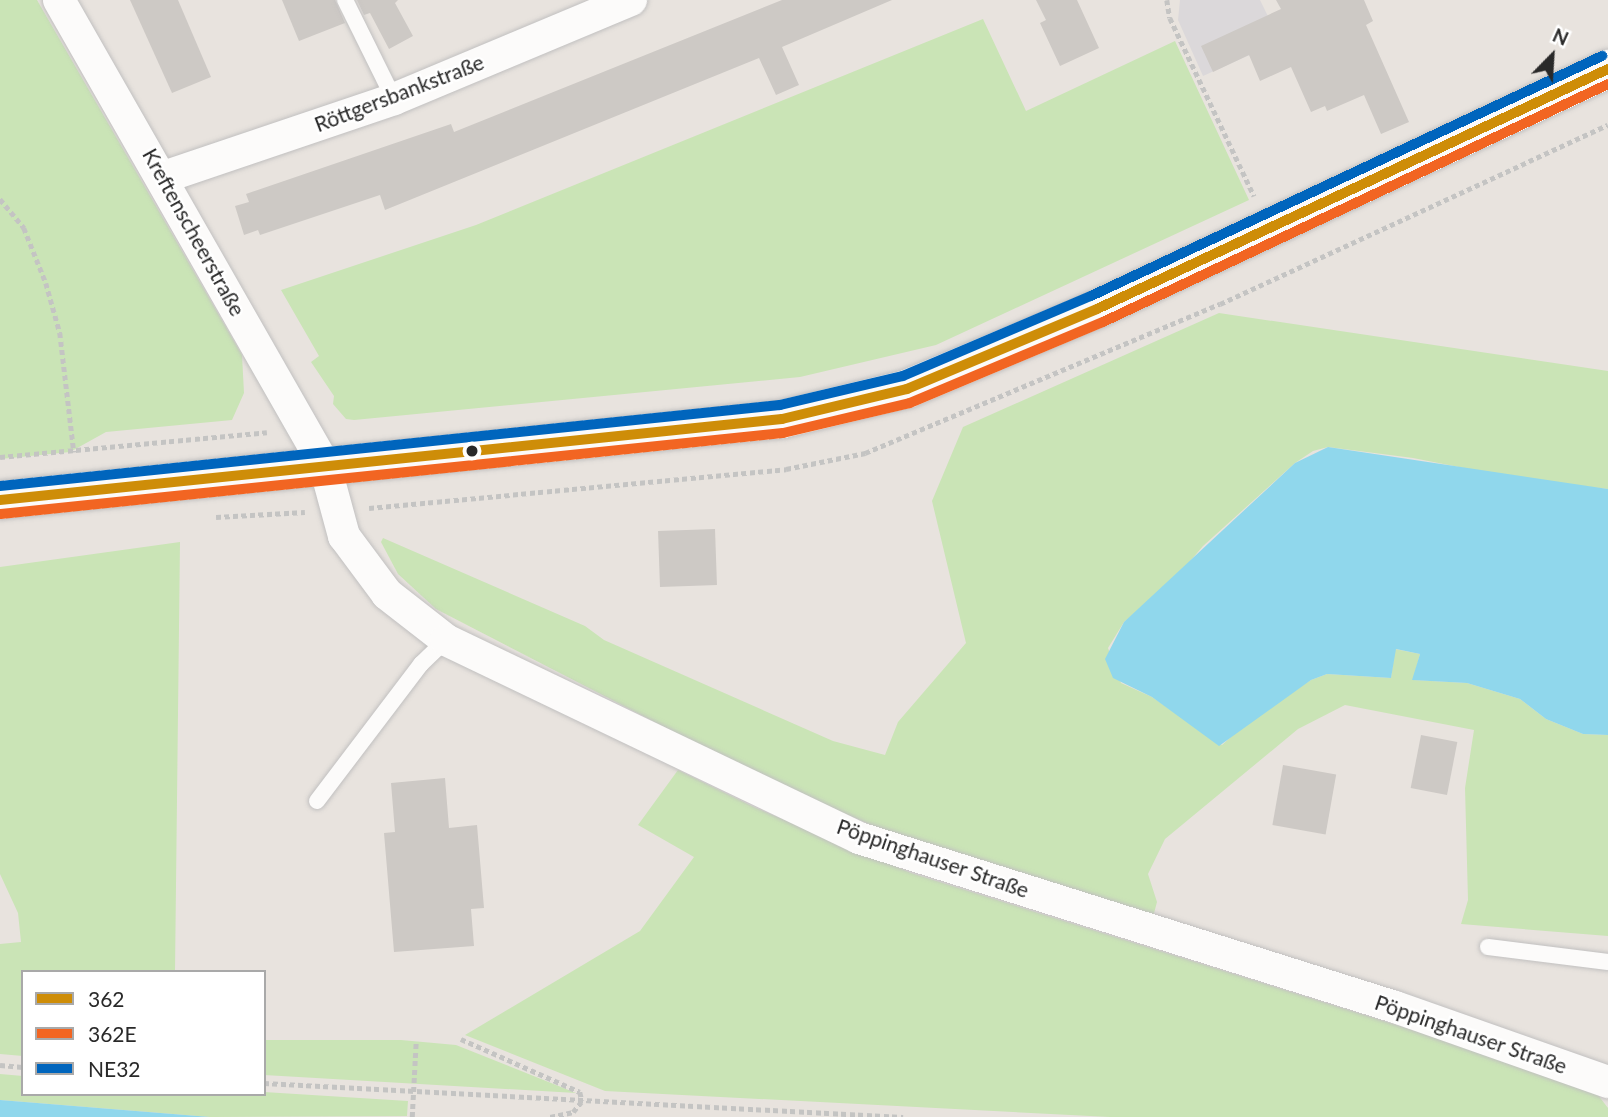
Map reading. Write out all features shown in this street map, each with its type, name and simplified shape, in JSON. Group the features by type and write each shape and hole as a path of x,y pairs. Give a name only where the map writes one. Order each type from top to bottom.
{"main road":[{"path":"0,500 782,419 907,389 1097,309 1608,69"}],"street":[{"name":"Kreftenscheerstraße","path":"59,0 164,177 325,466"},
{"name":"Röttgersbankstraße","path":"164,177 394,99 629,0"},
{"name":"Pöppinghauser Straße","path":"325,466 344,536 387,594 446,640 859,838 1395,1007 1608,1082"}],"lane":[{"path":"345,0 394,99"},
{"path":"317,801 421,664 446,640"},
{"path":"1488,947 1608,962"}],"path":[{"path":"1167,0 1170,18 1269,229"},
{"path":"0,199 24,228 46,283 60,333 78,491"},
{"path":"0,457 304,428"},
{"path":"461,1039 580,1092 582,1101"},
{"path":"412,1117 416,1041"},
{"path":"0,1065 21,1067"},
{"path":"266,1083 903,1117"},
{"path":"550,1117 573,1112 582,1101"}],"shaded area":[{"path":"1180,0 1260,0 1280,41 1203,76 1178,20"}],"green space":[{"path":"0,0 37,0 242,355 244,393 232,420 106,432 70,452 0,459"},
{"path":"983,19 1026,111 1175,41 1249,200 936,345 800,377 354,420 346,419 333,404 334,396 311,362 319,356 281,290 476,225"},
{"path":"1219,313 1608,371 1608,489 1520,479 1413,458 1328,447 1313,451 1295,463 1203,546 1174,580 1124,622 1108,648 1121,683 1152,697 1222,745 1253,717 1311,680 1327,674 1391,678 1395,649 1420,654 1413,680 1467,683 1520,699 1546,719 1583,734 1608,735 1608,936 1461,924 1468,900 1465,788 1474,730 1345,705 1298,729 1165,839 1148,874 1157,902 1153,917 890,833 765,779 436,609 398,574 381,542 383,538 585,626 604,640 833,741 885,755 898,722 966,643 932,501 963,427"},
{"path":"180,542 175,970 21,970 21,1056 0,1054 0,944 21,942 18,913 0,874 0,567"},
{"path":"678,770 756,808 911,873 1591,1086 1608,1108 1608,1117 1110,1117 605,1091 465,1035 640,931 694,857 638,825"},
{"path":"266,1040 401,1040 456,1045 576,1093 266,1075"},
{"path":"0,1074 21,1076 21,1096 266,1096 266,1092 408,1101 407,1116 210,1117 0,1100"}],"water":[{"path":"1328,447 1608,489 1608,735 1583,734 1546,719 1520,699 1467,683 1412,680 1420,654 1396,649 1391,678 1327,674 1311,680 1219,746 1152,697 1113,678 1105,659 1124,622 1295,463"},
{"path":"0,1100 210,1117 0,1117"}],"building":[{"path":"130,0 178,0 211,77 172,93"},
{"path":"282,0 335,0 345,23 299,41"},
{"path":"357,0 398,0 395,3 413,36 389,49 370,13 364,15"},
{"path":"782,0 892,0 782,47 799,85 776,95 759,58 385,210 380,195 260,235 258,230 244,235 235,206 249,202 246,194 451,124 454,132"},
{"path":"1036,0 1077,0 1099,48 1060,66 1040,23 1046,20"},
{"path":"1276,0 1364,0 1373,21 1366,25 1409,122 1381,134 1364,95 1327,111 1325,106 1311,112 1291,67 1260,81 1249,55 1213,72 1201,46 1281,9"},
{"path":"715,529 717,585 660,587 658,531"},
{"path":"1421,735 1457,742 1447,795 1411,788"},
{"path":"1283,765 1336,774 1326,834 1272,825"},
{"path":"445,778 449,828 477,825 484,908 471,909 474,946 394,952 384,833 395,832 391,783"}],"transit line":[{"name":"NE32","path":"0,486 780,405 903,376 1091,296 1602,56"},
{"name":"362","path":"0,500 782,419 907,389 1097,309 1608,69"},
{"name":"362E","path":"1,514 783,433 910,403 1103,322 1608,84"}]}
